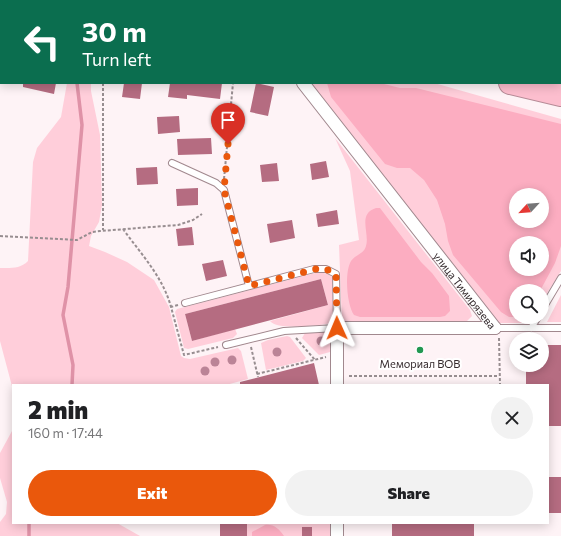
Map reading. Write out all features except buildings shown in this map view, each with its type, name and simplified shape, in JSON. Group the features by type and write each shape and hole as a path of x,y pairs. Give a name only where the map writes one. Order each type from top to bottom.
{"highway":[{"path":"514,84 561,95"}],"street":[{"name":"улица Тимирязева","path":"304,84 497,332"},
{"name":"улица Тимирязева","path":"337,328 497,332"},
{"path":"337,328 337,354 340,381"},
{"path":"337,524 338,536"}],"lane":[{"path":"172,163 216,183 224,190 249,286"},
{"path":"185,303 314,269 326,269 336,274 337,328 289,330 226,344"},
{"path":"549,298 561,278"},
{"path":"531,328 534,324"},
{"path":"497,332 531,328 561,328"}],"path":[{"path":"103,84 103,230"},
{"path":"224,190 233,84"},
{"path":"0,236 76,240 92,232 103,230 184,224 202,214"},
{"path":"123,229 161,281 168,294 184,355 226,344"},
{"path":"171,307 185,303"},
{"path":"289,330 315,360"},
{"path":"497,332 500,384"},
{"path":"249,339 258,376 337,354"},
{"path":"340,381 500,376"}],"shaded area":[{"path":"67,84 91,84 91,91 100,135 102,205 99,222 91,236 89,246 127,262 154,280 169,307 181,356 190,359 238,348 241,351 248,379 230,384 12,384 12,386 0,341 0,268 19,267 28,261 33,162 37,148 61,117"},
{"path":"312,84 438,84 561,119 561,271 549,290 549,284 509,284 509,323 499,323"},
{"path":"327,84 384,84 400,88 416,88 561,124 561,246 549,274 549,236 509,236 509,276 548,276 544,284 509,284 509,317 501,312 453,255 437,200 424,180 410,168 397,168 385,164 331,97"},
{"path":"335,138 470,310 472,316 466,322 342,323 339,245 359,240 350,171"},
{"path":"380,208 449,296 450,311 445,316 360,317 354,315 347,289 349,266 351,261 365,249 367,241 365,224 367,215 370,211"},
{"path":"319,272 328,274 332,277 333,323 290,327 274,324 270,321 328,305 321,279 185,314 192,341 235,329 237,334 233,338 188,349 184,348 175,312 177,309"},
{"path":"561,295 561,322 549,322 549,318"},
{"path":"305,333 331,333 332,349 330,352 319,355 302,338"},
{"path":"287,336 290,337 306,358 303,361 266,370 261,343"},
{"path":"12,431 12,524 119,524 140,536 0,536 0,522 6,514 7,502 0,478 0,453"},
{"path":"247,524 335,524 335,536 247,536"},
{"path":"265,525 271,525 280,531 284,536 252,536 252,532"}],"waterway":[{"path":"72,384 73,365 63,315 68,287 82,125 77,84"},
{"path":"29,524 29,536"}],"place":[{"name":"Мемориал ВОВ","path":"420,350"}],"route":[{"path":"228,144 224,190 249,286 314,269 320,268 332,271 336,274 337,328"}]}
